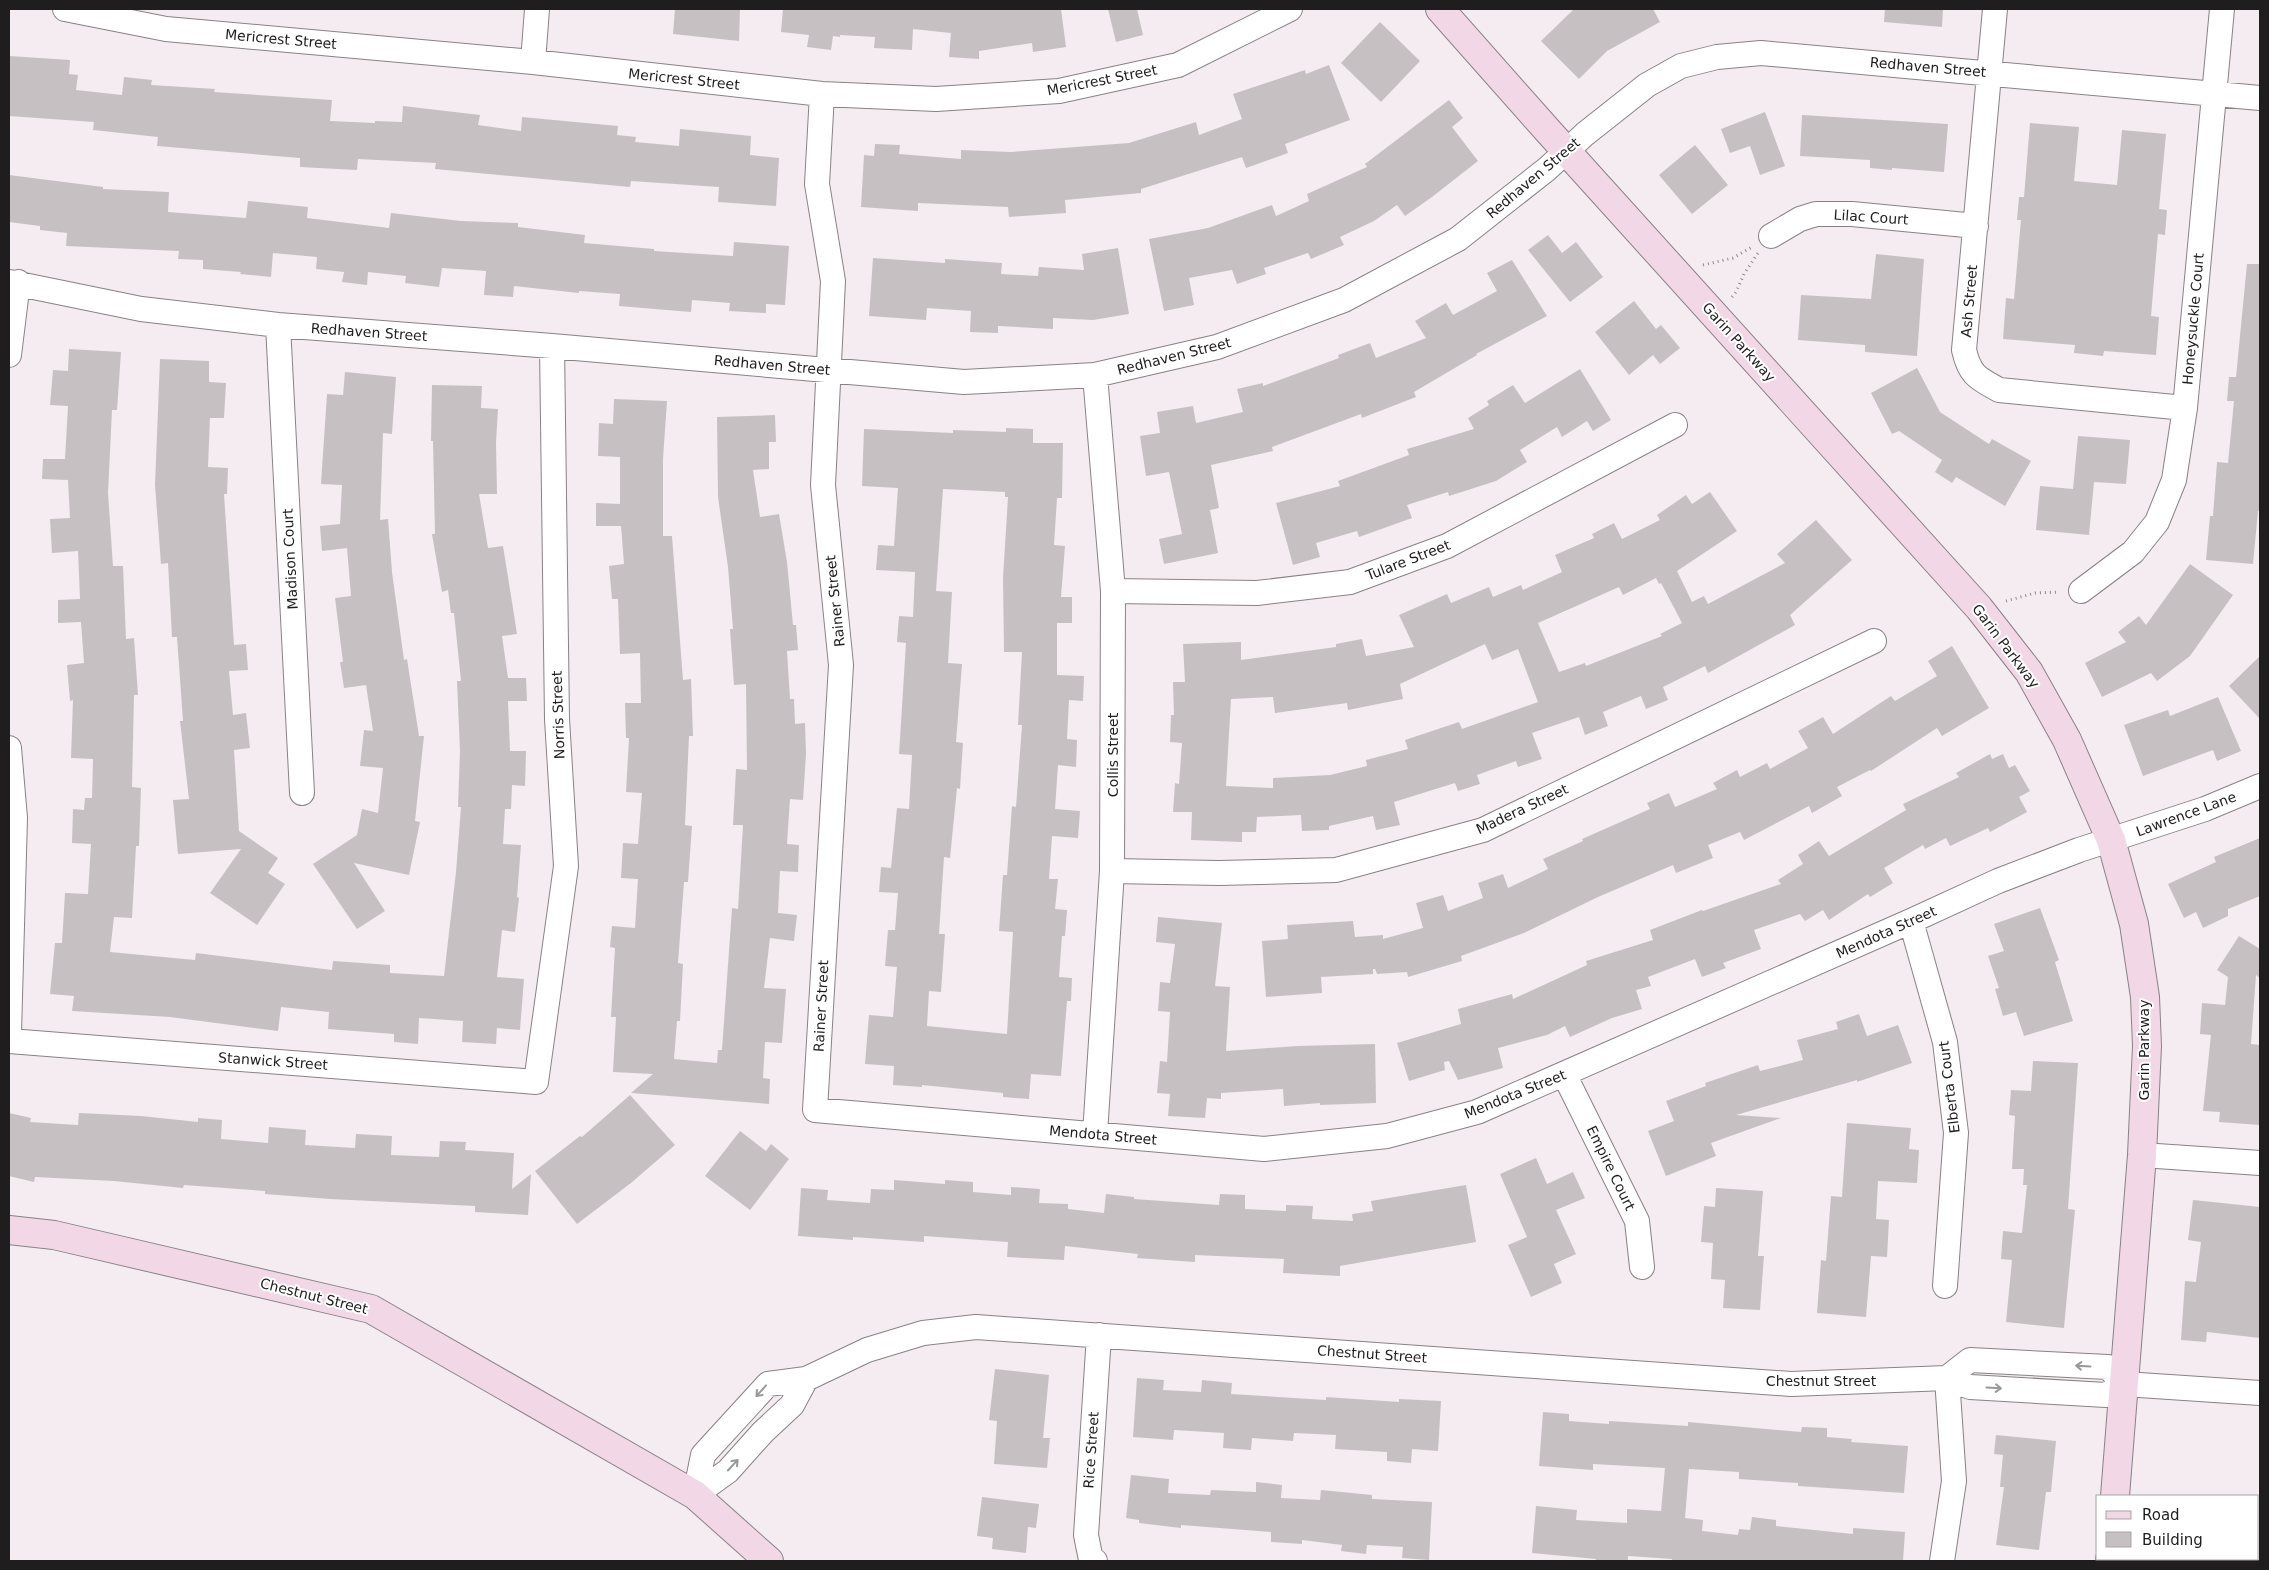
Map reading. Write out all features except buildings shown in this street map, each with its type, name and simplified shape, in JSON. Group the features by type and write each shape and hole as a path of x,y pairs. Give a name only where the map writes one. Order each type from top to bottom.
{"street":[{"name":"Mericrest Street","path":"65,9 166,29 533,62 822,94 936,99 1059,91 1178,65 1290,9"},
{"path":"533,62 537,9"},
{"name":"Garin Parkway","path":"1440,9 1979,608 2034,680 2068,740 2111,840 2134,924 2145,997 2147,1046 2142,1155 2115,1495"},
{"name":"Ash Street","path":"1995,9 1964,350 1968,367 1975,376 1999,390 2185,408"},
{"name":"Honeysuckle Court","path":"2081,591 2133,552 2157,522 2174,480 2185,408 2222,9"},
{"name":"Redhaven Street","path":"14,282 141,309 278,325 552,346 964,382 1095,376 1217,347 1344,300 1458,239 1548,169 1647,85 1681,66 1717,58 1761,53 1989,72 2260,98"},
{"name":"Rainer Street","path":"815,1110 841,665 823,485 833,281 816,184 822,94"},
{"name":"Lilac Court","path":"1770,237 1800,219 1816,214 1852,214 1976,226"},
{"path":"9,355 14,282"},
{"name":"Madison Court","path":"278,325 302,793"},
{"name":"Norris Street","path":"536,1082 566,866 557,719 552,346"},
{"name":"Collis Street","path":"1095,376 1113,591 1112,871 1095,1134"},
{"name":"Tulare Street","path":"1113,591 1257,593 1350,582 1447,546 1675,425"},
{"name":"Madera Street","path":"1112,871 1336,870 1483,830 1874,641"},
{"path":"9,748 15,818 9,1033"},
{"name":"Lawrence Lane","path":"2111,840 2205,810 2260,786"},
{"name":"Mendota Street","path":"815,1110 1264,1149 1387,1136 1477,1112 1998,881 2111,840"},
{"name":"Elberta Court","path":"1911,921 1945,1042 1956,1133 1945,1286"},
{"name":"Stanwick Street","path":"9,1041 536,1082"},
{"name":"Empire Court","path":"1564,1074 1637,1221 1642,1267"},
{"path":"2142,1155 2260,1163"},
{"name":"Chestnut Street","path":"9,1230 54,1234 371,1309 695,1495 703,1455 768,1384 806,1378 866,1350 924,1332 976,1327 1791,1384 1947,1378 1970,1387 2106,1394 2124,1384 2260,1393"},
{"name":"Rice Street","path":"1095,1561 1090,1560 1086,1535 1099,1335"},
{"path":"769,1561 695,1495 728,1470 763,1432 792,1405 806,1378"},
{"path":"1942,1561 1954,1481 1947,1378"}],"path":[{"path":"1680,277 1708,262 1732,258 1770,237"},
{"path":"1714,315 1736,292 1744,274 1770,237"},
{"path":"1979,608 2035,593 2081,591"}]}
